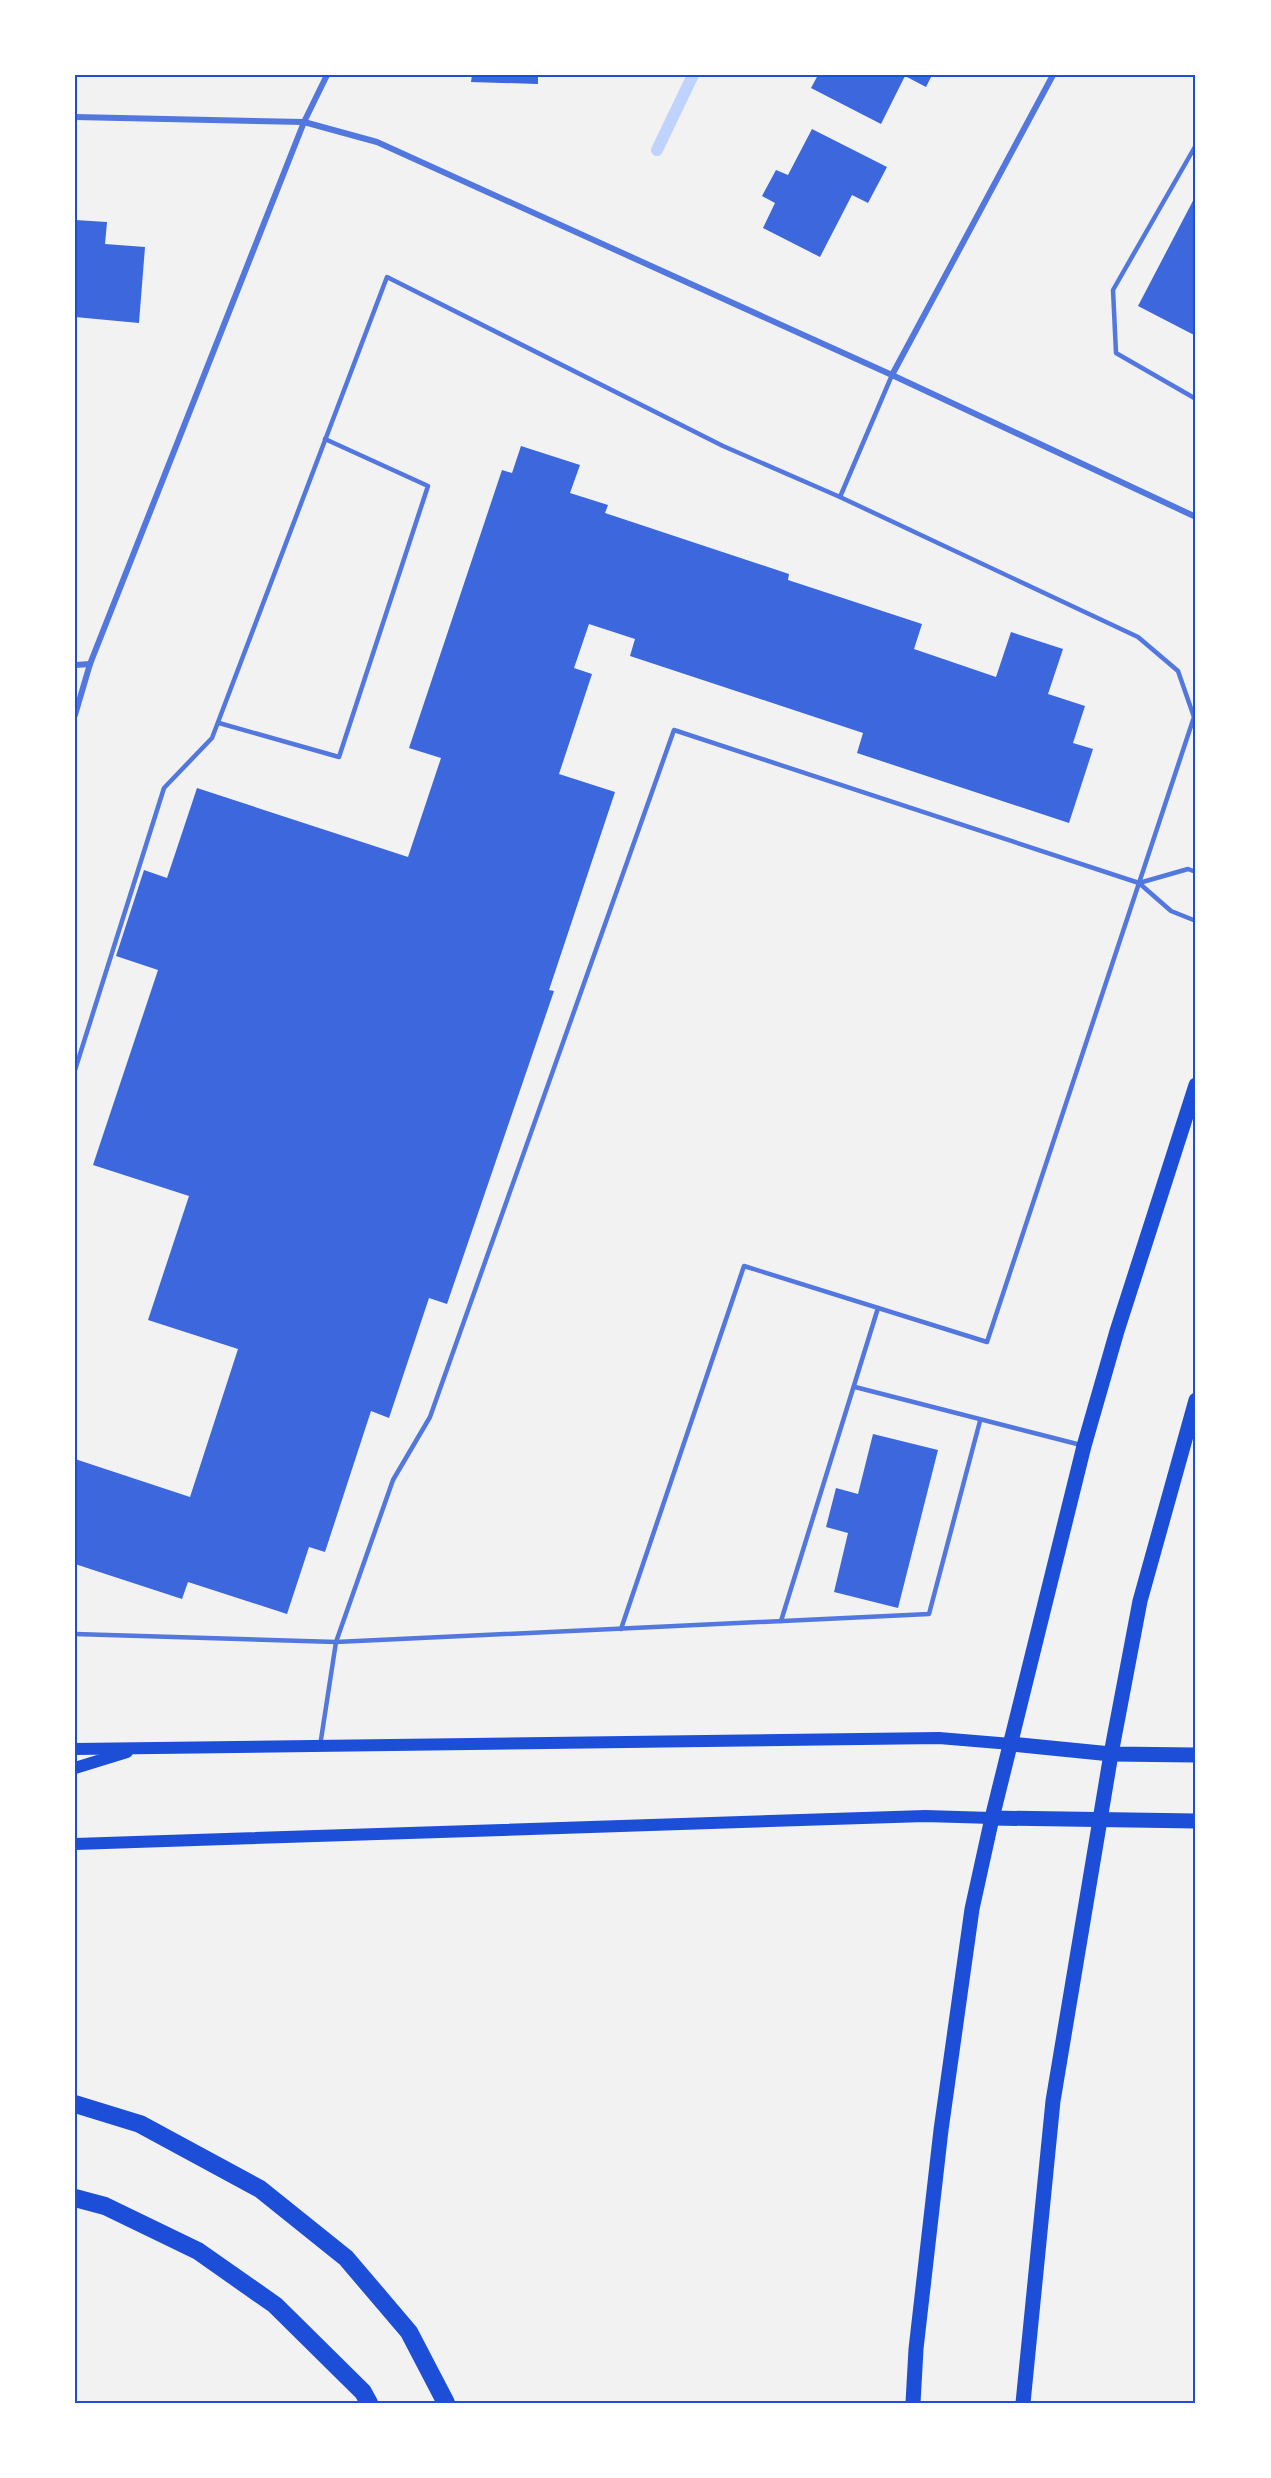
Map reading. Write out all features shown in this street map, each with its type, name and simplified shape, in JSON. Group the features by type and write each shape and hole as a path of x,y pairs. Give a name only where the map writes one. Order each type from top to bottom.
{"highway":[{"path":"75,2104 140,2124 260,2189 353,2266 409,2332 446,2403"},
{"path":"75,2198 105,2206 198,2251 275,2305 363,2392 369,2403"}],"main road":[{"path":"913,2403 916,2349 943,2119 972,1909 992,1818 1084,1446 1117,1331 1196,1085"},
{"path":"1023,2403 1053,2101 1111,1754 1140,1601 1196,1400"},
{"path":"75,1749 939,1738 1111,1754 1196,1755"},
{"path":"75,1768 140,1748"},
{"path":"75,1844 925,1816 1196,1821"}],"street":[{"path":"75,715 90,664 304,122 327,75"},
{"path":"892,375 1053,75"},
{"path":"75,117 304,122 377,142 892,375 1196,517"},
{"path":"75,665 90,664"}],"lane":[{"path":"1196,145 1113,290 1116,353 1196,399"},
{"path":"75,1070 164,789 212,738 219,723 387,277 723,446 840,497 1138,637 1178,671 1194,717 987,1342 744,1266 621,1629"},
{"path":"840,497 892,375"},
{"path":"219,723 339,758 428,486 325,439"},
{"path":"320,1746 336,1642 393,1480 430,1417 674,730 1139,883 1172,911 1196,921"},
{"path":"1139,883 1188,869 1196,872"},
{"path":"781,1621 878,1308"},
{"path":"855,1387 1084,1446"},
{"path":"75,1634 336,1642 929,1614 980,1421"}],"building":[{"path":"472,75 538,75 538,84 471,82"},
{"path":"818,75 932,75 926,87 905,76 881,124 811,88"},
{"path":"812,129 887,167 868,203 852,195 820,257 763,228 775,203 762,196 776,170 788,175"},
{"path":"1196,195 1196,336 1138,306"},
{"path":"75,220 107,222 105,244 145,247 139,323 75,317"},
{"path":"521,446 580,465 570,493 608,505 605,513 789,574 788,580 922,624 914,649 996,677 1011,632 1063,649 1048,694 1085,706 1073,743 1093,749 1069,823 857,753 863,733 630,656 635,639 589,624 574,668 592,674 559,774 615,792 549,990 554,991 447,1304 429,1298 389,1418 371,1411 325,1552 309,1547 287,1614 188,1582 182,1599 75,1564 75,1459 190,1497 238,1349 148,1320 189,1196 93,1165 158,970 116,956 144,870 167,878 197,788 408,857 441,758 409,748 502,470 512,473"},
{"path":"873,1434 938,1450 898,1608 834,1592 848,1533 826,1527 836,1488 858,1494"}],"waterway":[{"path":"657,150 693,75"}]}
